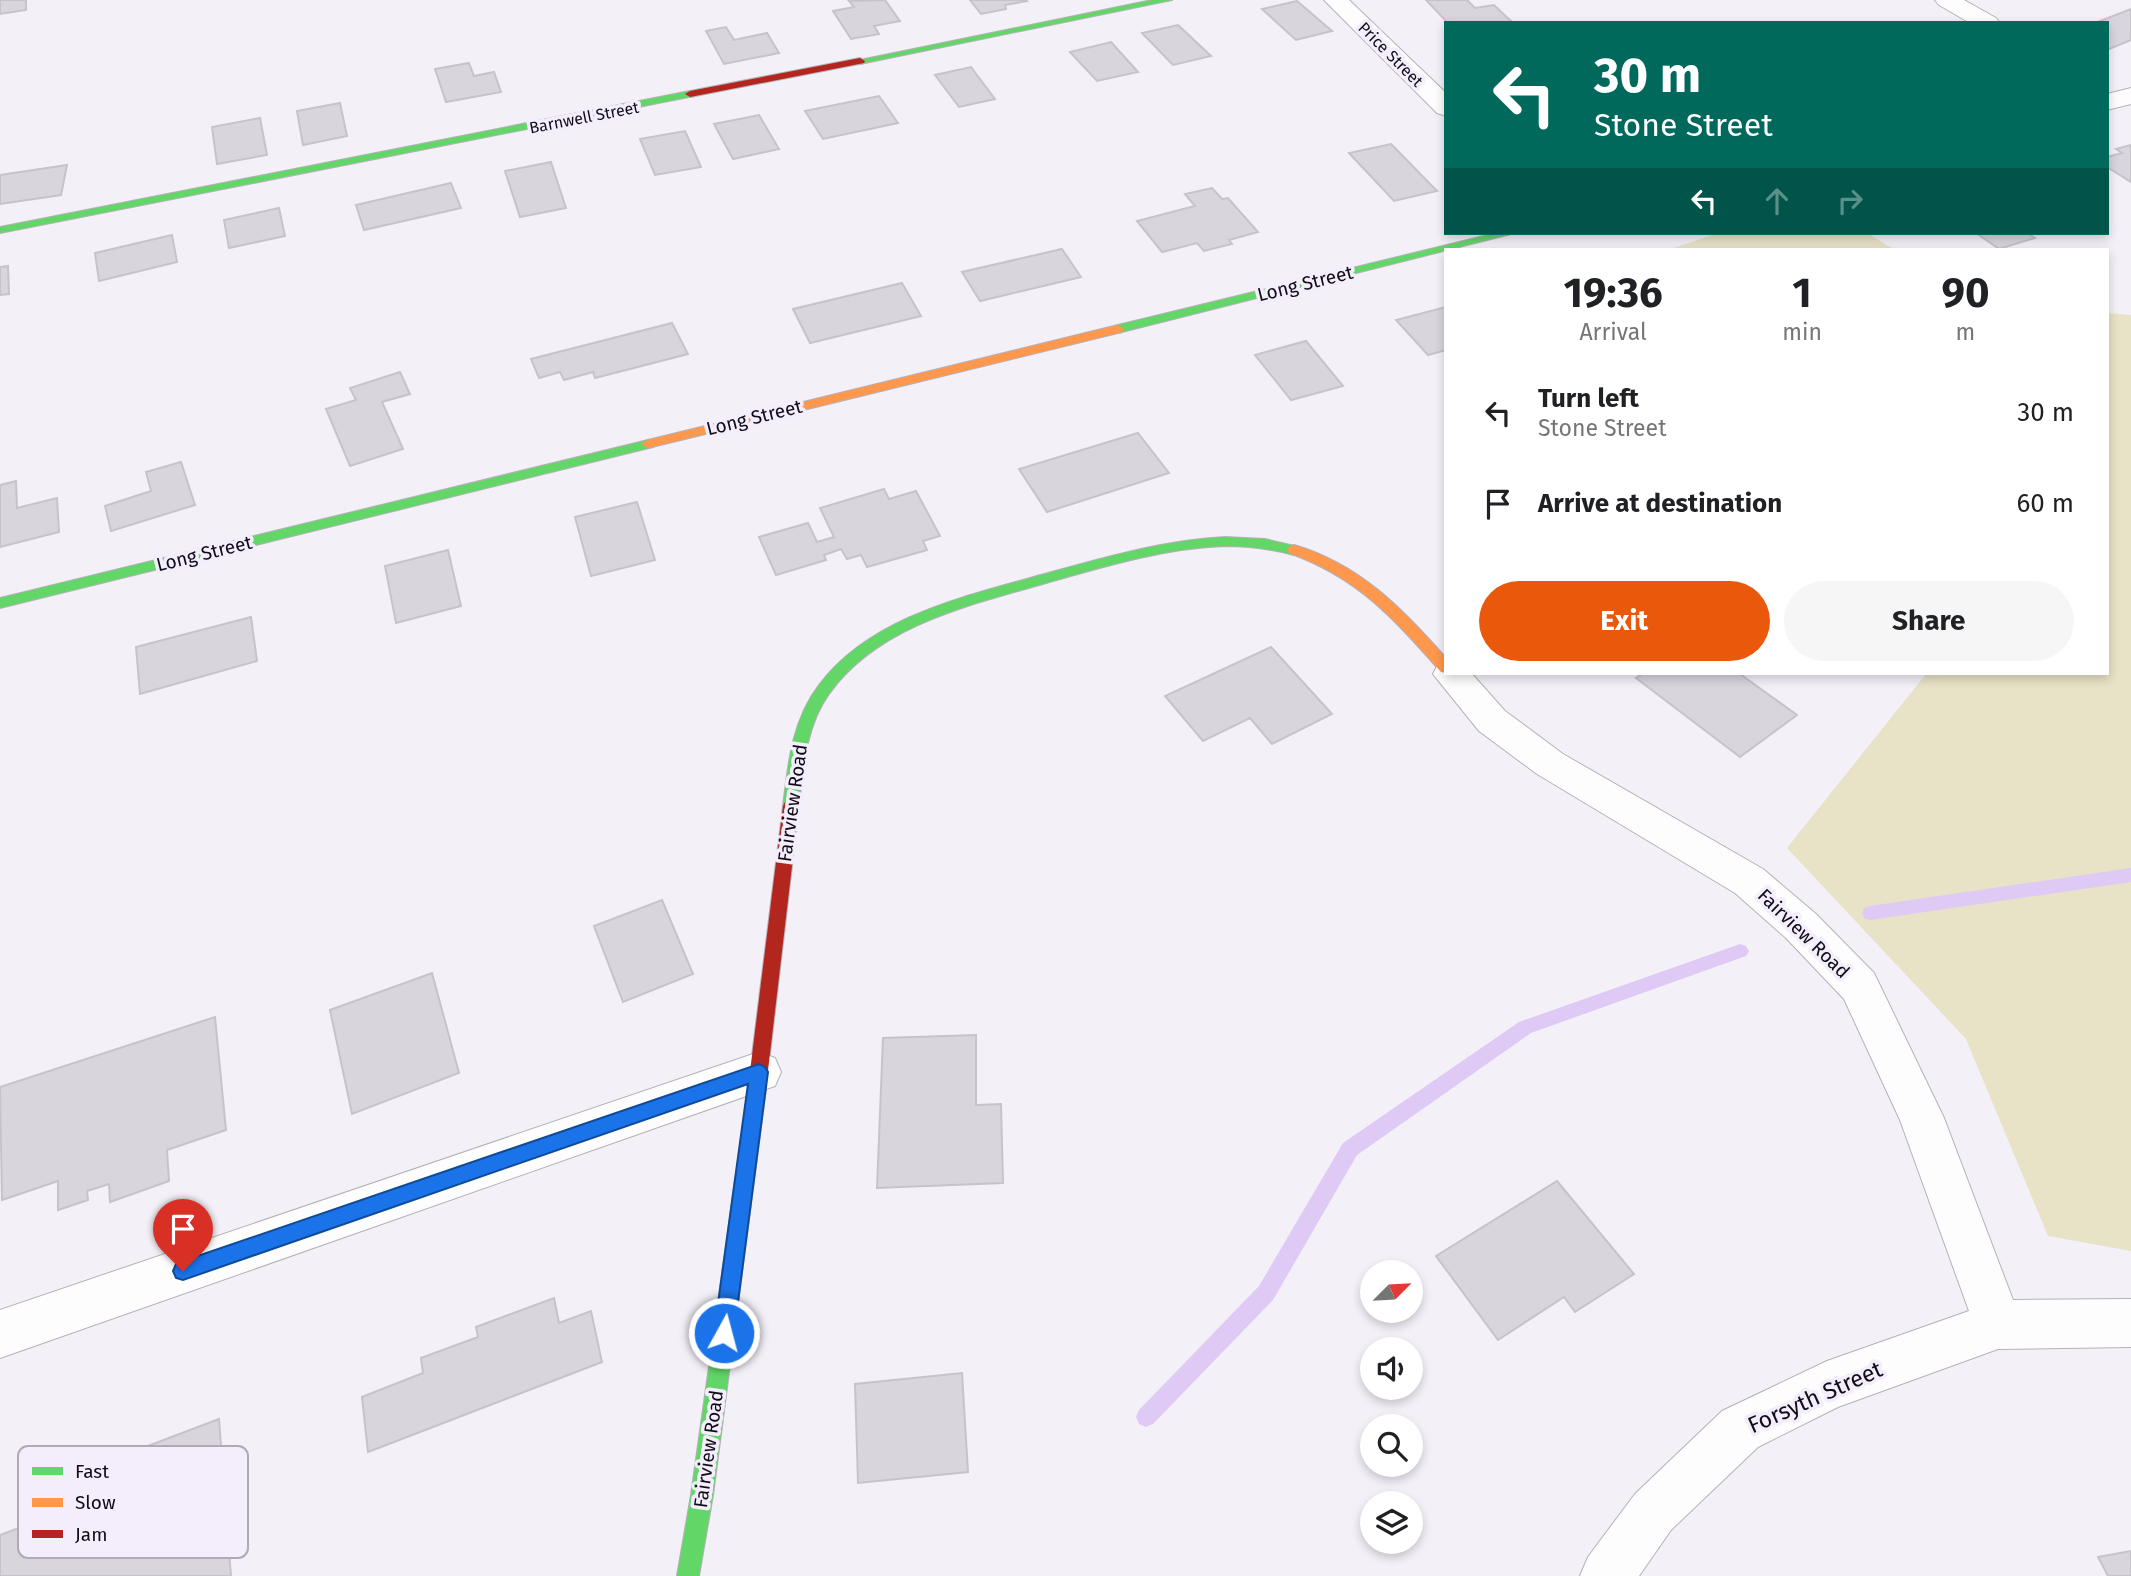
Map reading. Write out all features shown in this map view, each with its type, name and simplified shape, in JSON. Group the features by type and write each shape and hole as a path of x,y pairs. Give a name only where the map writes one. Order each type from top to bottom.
{"street":[{"name":"Barnwell Street","path":"0,230 1167,0"},
{"name":"Price Street","path":"1336,0 1444,106"},
{"path":"1947,0 1984,21"},
{"name":"Long Street","path":"1448,248 1501,235"},
{"name":"Long Street","path":"0,603 1444,249"},
{"name":"Fairview Road","path":"688,1576 702,1495 759,1072 798,745 810,709 829,682 854,658 889,635 923,619 1007,590 1102,562 1160,549 1217,541 1257,543 1295,550 1326,560 1365,584 1399,615 1444,666"},
{"name":"Fairview Road","path":"1452,675 1492,721 1550,764 1749,881 1801,926 1859,986 1922,1118 1998,1325"},
{"path":"0,1334 759,1072"},
{"name":"Forsyth Street","path":"1607,1576 1653,1512 1740,1429 1827,1386 1998,1325 2131,1323"}],"shaded area":[{"path":"1712,235 1870,235 1892,248 1674,248"},
{"path":"2109,313 2131,315 2131,1251 2048,1236 1966,1039 1787,848 1925,675 2109,675"}],"building":[{"path":"0,0 26,0 26,10 0,14"},
{"path":"885,0 900,21 874,26 879,34 851,39 833,11 854,7 849,1"},
{"path":"970,0 1027,1 1005,5 1006,9 981,14"},
{"path":"1426,0 1467,0 1475,8 1494,5 1511,21 1446,21"},
{"path":"1297,1 1332,31 1296,40 1262,9"},
{"path":"2131,9 2131,40 2109,49 2109,21 2100,21"},
{"path":"1178,25 1211,56 1173,65 1142,33"},
{"path":"726,27 734,40 767,33 779,53 724,64 706,31"},
{"path":"1111,42 1138,72 1097,81 1070,52"},
{"path":"469,63 474,76 494,72 501,92 446,102 435,69"},
{"path":"971,67 995,99 959,107 935,75"},
{"path":"879,96 898,123 823,139 805,111"},
{"path":"340,103 347,136 303,145 297,111"},
{"path":"759,115 779,149 733,159 714,124"},
{"path":"260,118 267,155 217,164 212,127"},
{"path":"685,131 701,167 655,175 640,139"},
{"path":"1391,144 1437,191 1394,201 1349,153"},
{"path":"2131,145 2131,182 2109,168 2109,156 2122,153 2116,149"},
{"path":"551,162 566,208 520,217 505,171"},
{"path":"67,165 61,195 0,204 0,175"},
{"path":"451,183 461,208 364,230 356,205"},
{"path":"1212,188 1222,199 1228,198 1258,232 1229,240 1232,244 1204,251 1197,243 1162,252 1137,221 1195,206 1185,194"},
{"path":"279,208 285,236 229,248 224,220"},
{"path":"172,235 177,262 99,281 95,253"},
{"path":"1979,235 2030,235 2035,238 2002,248 1998,248"},
{"path":"1062,249 1081,277 980,301 962,272"},
{"path":"8,266 9,294 0,295 0,267"},
{"path":"902,283 921,316 810,343 793,309"},
{"path":"1444,308 1444,351 1428,355 1396,320"},
{"path":"672,323 688,354 595,378 593,372 564,380 560,372 539,378 531,359"},
{"path":"1306,341 1343,386 1291,400 1255,355"},
{"path":"400,372 410,394 382,402 403,449 350,466 326,409 356,400 350,388"},
{"path":"1138,433 1169,473 1047,512 1019,469"},
{"path":"181,462 195,505 111,531 105,506 151,491 146,472"},
{"path":"16,481 17,508 57,498 59,532 0,547 0,485"},
{"path":"884,489 889,499 916,491 940,536 923,541 927,550 867,567 861,555 847,559 841,549 824,555 826,560 776,575 759,537 808,523 817,542 834,537 820,508"},
{"path":"637,502 655,560 591,576 575,517"},
{"path":"448,550 461,606 396,623 385,566"},
{"path":"251,617 257,661 140,694 136,647"},
{"path":"1271,647 1332,714 1272,744 1250,718 1203,741 1165,696"},
{"path":"1640,675 1741,675 1797,715 1740,757 1636,678"},
{"path":"662,900 693,974 623,1002 594,926"},
{"path":"432,973 459,1073 352,1114 330,1010"},
{"path":"215,1017 226,1130 167,1150 169,1181 110,1202 109,1184 87,1191 88,1200 58,1210 58,1181 2,1200 0,1087"},
{"path":"976,1035 976,1105 1001,1104 1003,1183 877,1188 883,1038"},
{"path":"1557,1181 1634,1274 1575,1312 1564,1297 1498,1340 1436,1256"},
{"path":"554,1298 559,1323 591,1311 602,1362 368,1452 362,1397 423,1373 421,1358 478,1337 476,1327"},
{"path":"962,1373 968,1472 858,1483 855,1384"},
{"path":"219,1419 221,1446 148,1446"},
{"path":"18,1528 18,1558 230,1558 231,1576 0,1576 0,1535"},
{"path":"2131,1551 2131,1576 2108,1576 2098,1557"}],"waterway":[{"path":"1870,913 2131,875"},
{"path":"1146,1417 1266,1293 1350,1149 1525,1027 1740,951"}],"traffic: fast":[{"path":"860,61 1167,0"},
{"path":"0,230 690,94"},
{"path":"1448,248 1501,235"},
{"path":"1118,329 1444,249"},
{"path":"0,603 648,444"},
{"path":"791,806 802,737 823,691 855,657 906,625 991,594 1152,551 1225,541 1294,550"},
{"path":"688,1576 702,1495 756,1096"}],"traffic: slow":[{"path":"648,444 1118,329"},
{"path":"1294,550 1318,558 1360,582 1396,613 1444,666"}],"traffic: jam":[{"path":"690,94 860,61"},
{"path":"756,1096 791,806"}],"route":[{"path":"183,1271 759,1072 724,1333"}]}
